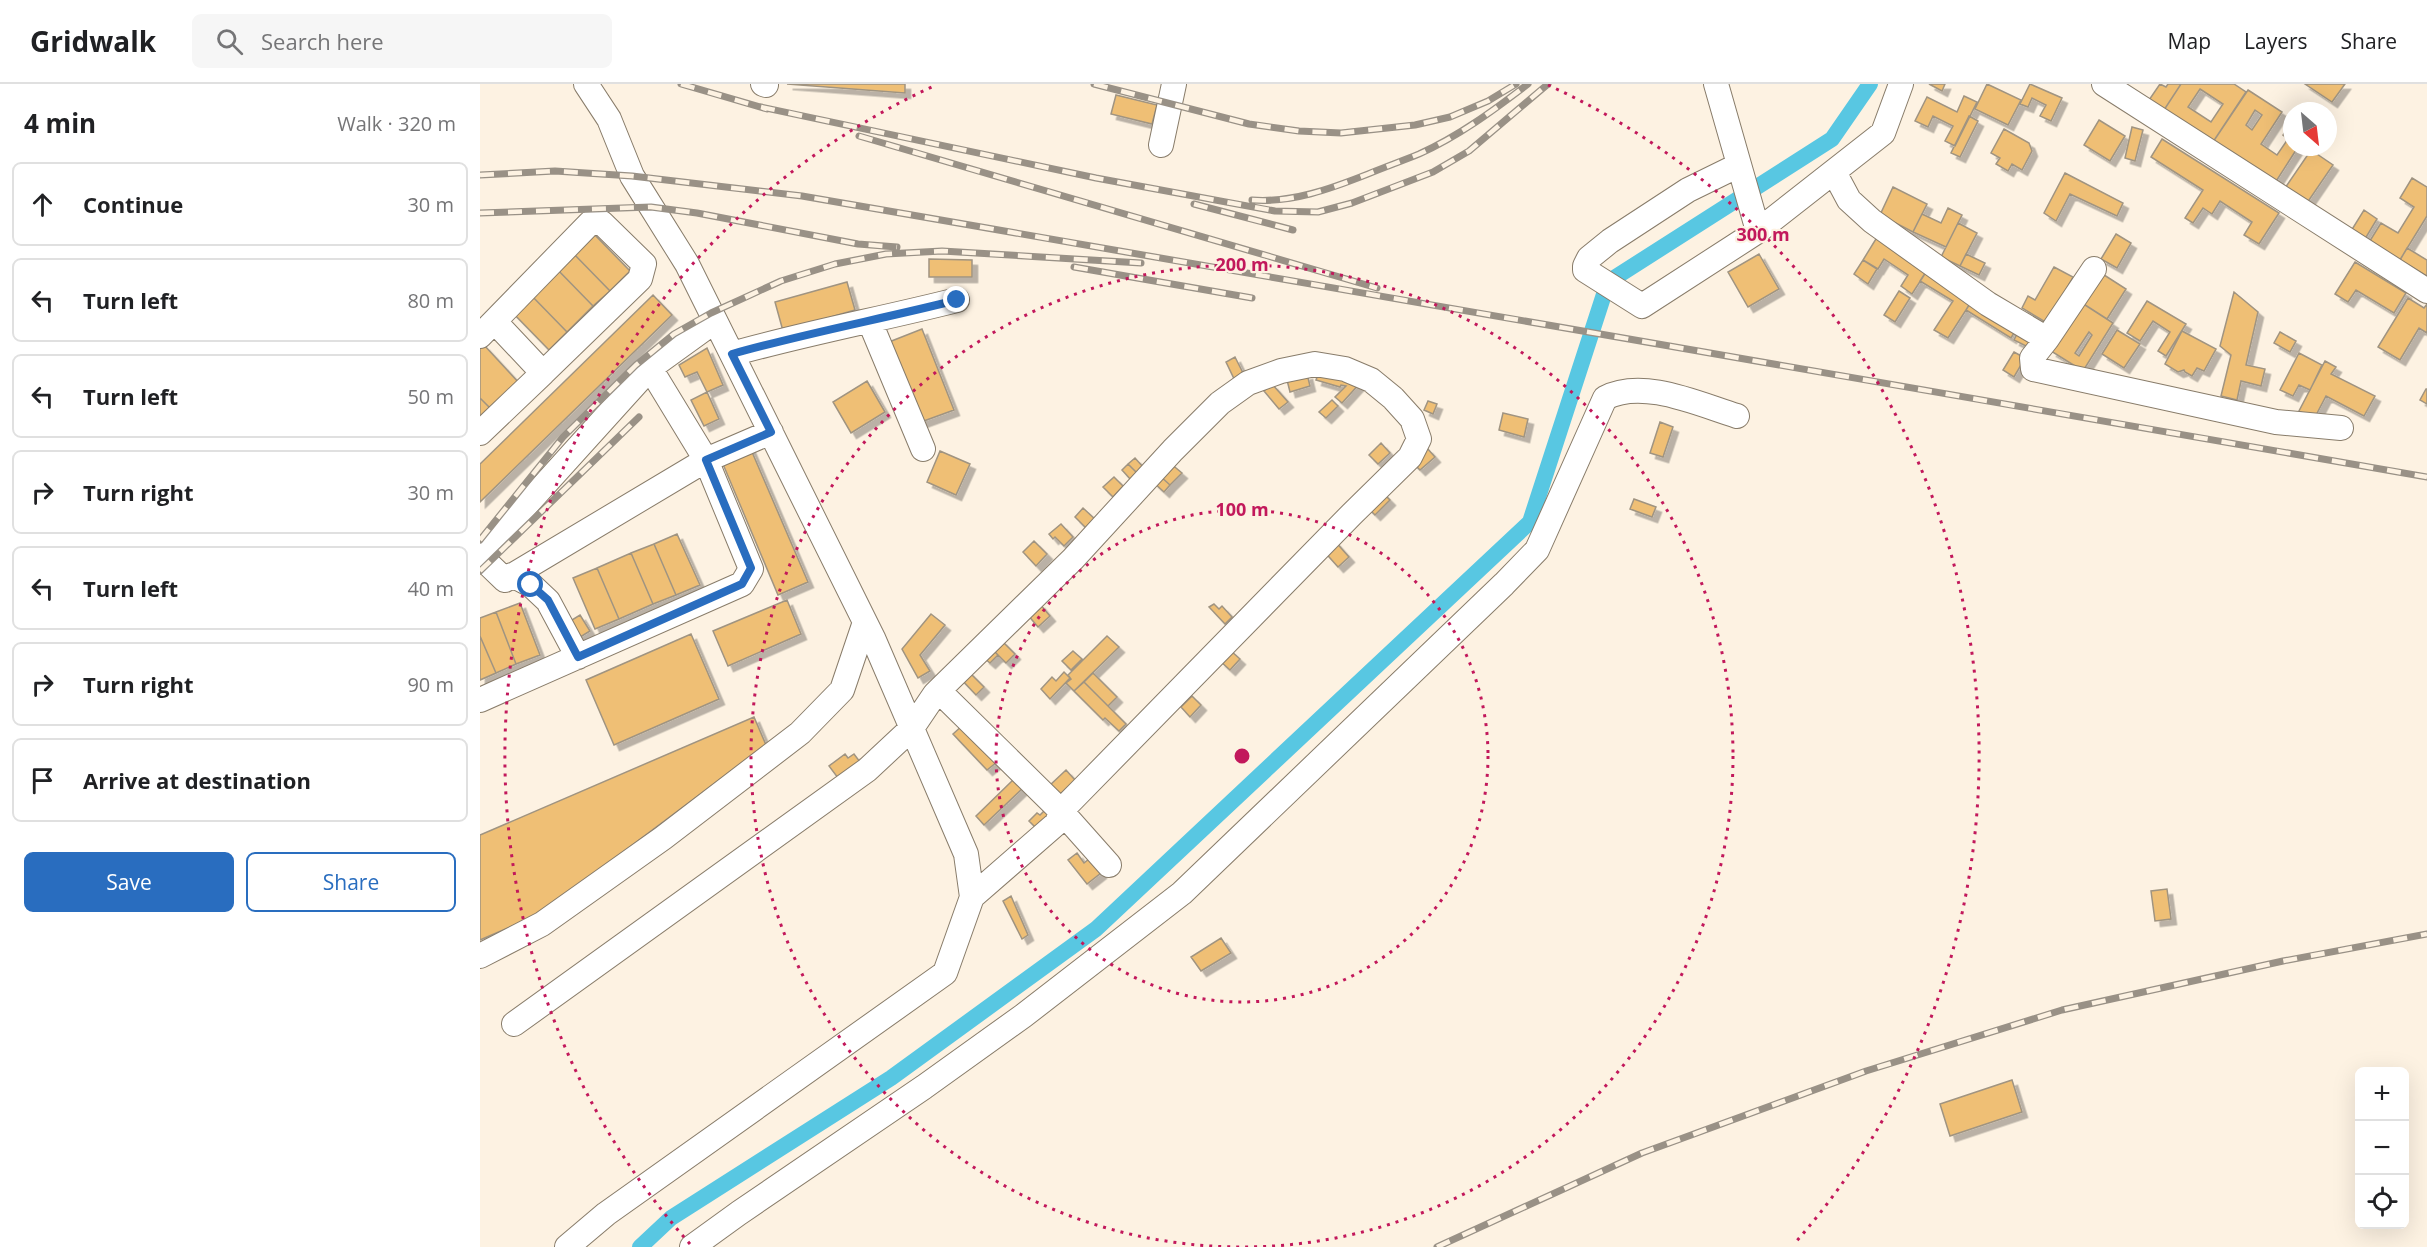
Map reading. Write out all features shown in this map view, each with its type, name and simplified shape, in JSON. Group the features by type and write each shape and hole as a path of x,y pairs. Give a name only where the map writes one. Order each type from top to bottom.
{"street":[{"path":"567,1247 606,1214 945,973 972,897 966,854 865,622 687,264 632,176 609,119 586,84"},
{"path":"1161,145 1174,84"},
{"path":"1716,84 1757,231"},
{"path":"1739,165 1688,190 1610,241 1589,258 1585,270 1640,305 1757,231 1883,133 1901,84"},
{"path":"2103,84 2427,291"},
{"path":"1834,172 1849,200 1872,221 1988,304 2046,339"},
{"path":"480,433 543,373 640,279 644,264 602,223 590,223 487,329 543,373"},
{"path":"2094,269 2032,358 2033,369 2276,422 2341,428"},
{"path":"732,354 791,337 870,322 957,300"},
{"path":"715,321 650,368 480,556 505,580 706,460 771,432"},
{"path":"870,322 923,449"},
{"path":"514,1024 867,770 912,729 939,691 1073,559 1220,402 1248,383 1281,371 1315,364 1345,369 1371,380 1393,398 1412,419 1419,439 1410,457 1060,812 1057,823 972,897"},
{"path":"480,700 742,584 751,568 706,460 650,368"},
{"path":"692,1247 1023,1016 1182,893 1537,550 1605,399 1616,393 1659,392 1737,416"},
{"path":"512,575 531,585 548,600 578,657"},
{"path":"480,956 543,924 800,733 842,690 865,622"},
{"path":"939,691 1060,812 1108,865"}],"building":[{"path":"787,84 905,84 905,93"},
{"path":"1929,84 1945,84 1942,91"},
{"path":"1987,84 2021,100 2008,125 1975,109"},
{"path":"2030,84 2062,98 2051,121 2040,116 2046,105 2032,98 2028,107 2020,104"},
{"path":"2160,84 2166,87 2168,84 2181,84 2164,110 2149,100"},
{"path":"2181,84 2234,84 2246,92 2213,142 2164,110","holes":["2200,89 2223,104 2211,122 2188,107"]},
{"path":"2305,84 2345,84 2332,102"},
{"path":"2248,90 2282,112 2261,144 2277,155 2283,146 2283,156 2292,156 2275,183 2213,142","holes":["2255,110 2262,115 2252,130 2246,125"]},
{"path":"1116,95 1157,105 1152,124 1111,114"},
{"path":"1964,96 1977,102 1955,146 1945,141 1953,126 1933,116 1928,127 1915,121 1927,97 1957,112"},
{"path":"1969,116 1978,121 1960,157 1951,153"},
{"path":"2099,120 2125,136 2110,161 2084,145"},
{"path":"2132,127 2143,130 2135,161 2125,158"},
{"path":"2004,129 2029,143 2032,151 2022,170 2012,164 2008,171 1996,164 2000,158 1991,153"},
{"path":"2162,139 2279,213 2259,244 2244,235 2252,222 2220,201 2212,214 2203,208 2193,223 2185,218 2203,190 2151,157"},
{"path":"2307,156 2320,156 2333,165 2307,203 2285,188"},
{"path":"2065,173 2123,203 2117,216 2070,194 2056,221 2044,213"},
{"path":"2412,178 2427,187 2427,216 2398,263 2368,244 2381,223 2398,233 2414,207 2400,198"},
{"path":"1893,187 1927,204 1913,232 1880,215"},
{"path":"1948,208 1962,215 1946,247 1913,232 1922,214 1941,223"},
{"path":"2364,210 2377,219 2365,239 2351,231"},
{"path":"1958,223 1977,233 1960,266 1941,257"},
{"path":"591,231 630,271 610,291 571,251"},
{"path":"1879,234 1930,266 1912,294 1901,286 1908,275 1884,259 1878,269 1863,260"},
{"path":"2116,234 2131,243 2117,268 2101,259"},
{"path":"2407,248 2427,260 2427,276 2400,260"},
{"path":"571,251 610,291 593,306 555,267"},
{"path":"1759,254 1779,289 1748,307 1728,272"},
{"path":"1966,254 1985,263 1979,275 1960,266"},
{"path":"929,259 972,260 972,277 929,277"},
{"path":"1863,260 1877,269 1868,284 1854,274"},
{"path":"2355,262 2406,293 2394,313 2356,290 2348,302 2335,294"},
{"path":"555,267 593,306 567,332 529,293"},
{"path":"1929,267 1975,296 1948,338 1934,330 1953,301 1920,281"},
{"path":"2054,267 2073,277 2047,323 2022,308 2028,296 2035,300"},
{"path":"2101,273 2126,289 2107,319 2082,303"},
{"path":"847,282 855,310 783,331 775,302"},
{"path":"1899,291 1910,298 1895,322 1884,315"},
{"path":"2234,292 2258,312 2246,365 2265,369 2261,386 2241,381 2237,400 2221,396 2231,355 2220,346"},
{"path":"529,293 567,332 549,350 511,311"},
{"path":"653,295 672,315 480,502 480,464"},
{"path":"1973,298 2018,326 2011,338 1966,310"},
{"path":"2408,298 2424,308 2427,304 2427,333 2419,328 2400,360 2378,347"},
{"path":"2147,301 2186,324 2166,356 2158,351 2170,332 2153,321 2140,341 2127,333"},
{"path":"2082,303 2113,323 2083,371 2051,351","holes":["2089,332 2092,335 2079,356 2075,353"]},
{"path":"922,329 954,410 921,422 889,342"},
{"path":"2019,330 2037,340 2032,349 2014,340"},
{"path":"2117,330 2140,344 2124,368 2102,354"},
{"path":"2182,331 2216,349 2204,371 2197,368 2192,376 2184,370 2178,372 2165,364"},
{"path":"2280,332 2296,341 2290,352 2274,343"},
{"path":"484,345 520,384 492,410 480,398 480,349"},
{"path":"707,348 723,385 707,392 697,372 685,377 679,365"},
{"path":"2014,352 2025,358 2014,377 2003,370"},
{"path":"2299,353 2322,365 2310,390 2299,385 2293,396 2280,390"},
{"path":"1235,357 1248,383 1238,387 1226,362"},
{"path":"2325,361 2336,367 2331,374 2375,396 2364,416 2326,396 2314,419 2299,411"},
{"path":"1320,369 1361,382 1342,403 1335,397 1346,386 1341,385 1340,387 1316,380"},
{"path":"1307,374 1310,386 1290,392 1287,380"},
{"path":"867,381 885,412 851,433 833,402"},
{"path":"1272,384 1288,402 1279,409 1264,391"},
{"path":"2427,389 2427,404 2420,400"},
{"path":"707,392 719,419 704,426 691,400"},
{"path":"480,398 492,410 480,421"},
{"path":"1332,400 1338,406 1326,418 1319,412"},
{"path":"1428,401 1437,404 1433,414 1424,410"},
{"path":"1503,413 1528,419 1524,437 1499,430"},
{"path":"1660,422 1673,427 1663,457 1650,453"},
{"path":"1381,443 1390,453 1378,464 1369,455"},
{"path":"749,445 808,582 778,595 720,457"},
{"path":"1427,448 1435,457 1420,470 1412,462"},
{"path":"940,451 970,464 956,495 927,482"},
{"path":"1135,458 1144,468 1138,474 1128,464"},
{"path":"1170,463 1182,473 1170,485 1159,475"},
{"path":"1128,464 1138,474 1131,480 1122,470"},
{"path":"1159,475 1170,485 1164,492 1153,482"},
{"path":"1114,477 1123,486 1113,497 1103,487"},
{"path":"1380,490 1390,500 1375,515 1365,505"},
{"path":"1634,499 1656,507 1652,517 1630,509"},
{"path":"1083,508 1097,521 1088,530 1075,517"},
{"path":"1061,524 1073,537 1064,546 1049,534"},
{"path":"677,534 700,585 676,595 654,544"},
{"path":"1333,539 1349,557 1338,567 1322,549"},
{"path":"1034,541 1047,554 1036,566 1023,552"},
{"path":"654,544 676,595 653,604 631,553"},
{"path":"631,553 653,604 619,619 597,568"},
{"path":"597,568 619,619 595,629 573,578"},
{"path":"787,600 801,634 728,666 713,631"},
{"path":"520,603 540,655 516,664 496,612"},
{"path":"1039,603 1050,616 1038,627 1027,614"},
{"path":"1214,604 1219,609 1222,606 1232,617 1225,624 1209,607"},
{"path":"496,612 516,664 496,673 480,636 480,618"},
{"path":"931,614 945,625 920,655 930,671 918,678 902,649"},
{"path":"580,615 590,631 577,639 567,623"},
{"path":"691,634 719,699 614,745 586,680"},
{"path":"480,636 496,673 480,680"},
{"path":"1107,636 1119,647 1074,691 1066,683 1071,679 1068,675"},
{"path":"1001,640 1015,654 1006,663 992,649"},
{"path":"992,649 998,655 990,663 984,658"},
{"path":"1230,650 1240,659 1230,670 1220,661"},
{"path":"1073,651 1082,659 1071,670 1062,661"},
{"path":"968,671 984,687 976,695 960,678"},
{"path":"1064,672 1070,678 1050,699 1041,689 1052,677 1056,681"},
{"path":"1093,673 1117,697 1108,706 1084,682"},
{"path":"1084,682 1126,724 1119,731 1105,718 1103,720 1074,691"},
{"path":"1192,696 1201,705 1190,717 1181,707"},
{"path":"754,717 766,745 540,914 480,940 480,835"},
{"path":"963,725 997,762 987,770 953,734"},
{"path":"845,754 848,758 854,754 863,766 841,782 829,766"},
{"path":"1066,770 1075,780 1058,796 1049,786"},
{"path":"1014,779 1023,788 984,825 976,816"},
{"path":"1046,809 1056,819 1042,834 1029,821 1037,813 1040,815"},
{"path":"1077,853 1084,863 1089,859 1101,873 1087,884 1068,860"},
{"path":"2167,889 2171,919 2155,921 2151,891"},
{"path":"1011,896 1028,935 1022,939 1003,901"},
{"path":"1221,938 1231,953 1201,971 1191,957"},
{"path":"2012,1080 2022,1112 1950,1136 1940,1104"}],"waterway":[{"path":"640,1247 671,1218 891,1078 1096,929 1530,522 1608,282 1832,139 1870,84"}],"railway":[{"path":"681,84 767,109"},
{"path":"1094,84 1249,124 1299,131 1341,133 1415,125 1450,117 1488,101 1516,84"},
{"path":"1252,200 1282,199 1311,194 1419,154 1462,131 1528,84"},
{"path":"761,107 1096,178 1275,211 1318,212 1352,203 1433,172 1469,151 1548,84"},
{"path":"859,136 1377,288"},
{"path":"480,175 555,171 632,176 802,196 2427,477"},
{"path":"1194,204 1293,230"},
{"path":"480,213 651,207 697,213 858,244 897,247"},
{"path":"480,540 563,437 636,365 674,334 711,313 781,281 835,264 886,254 942,251 1141,263"},
{"path":"1074,267 1252,298"},
{"path":"480,571 639,417"},
{"path":"1437,1247 1642,1153 1866,1071 2062,1010 2283,961 2427,934"}],"route":[{"path":"531,585 548,600 578,657 742,584 751,568 706,460 771,432 732,354 791,337 870,322 957,300"}]}
